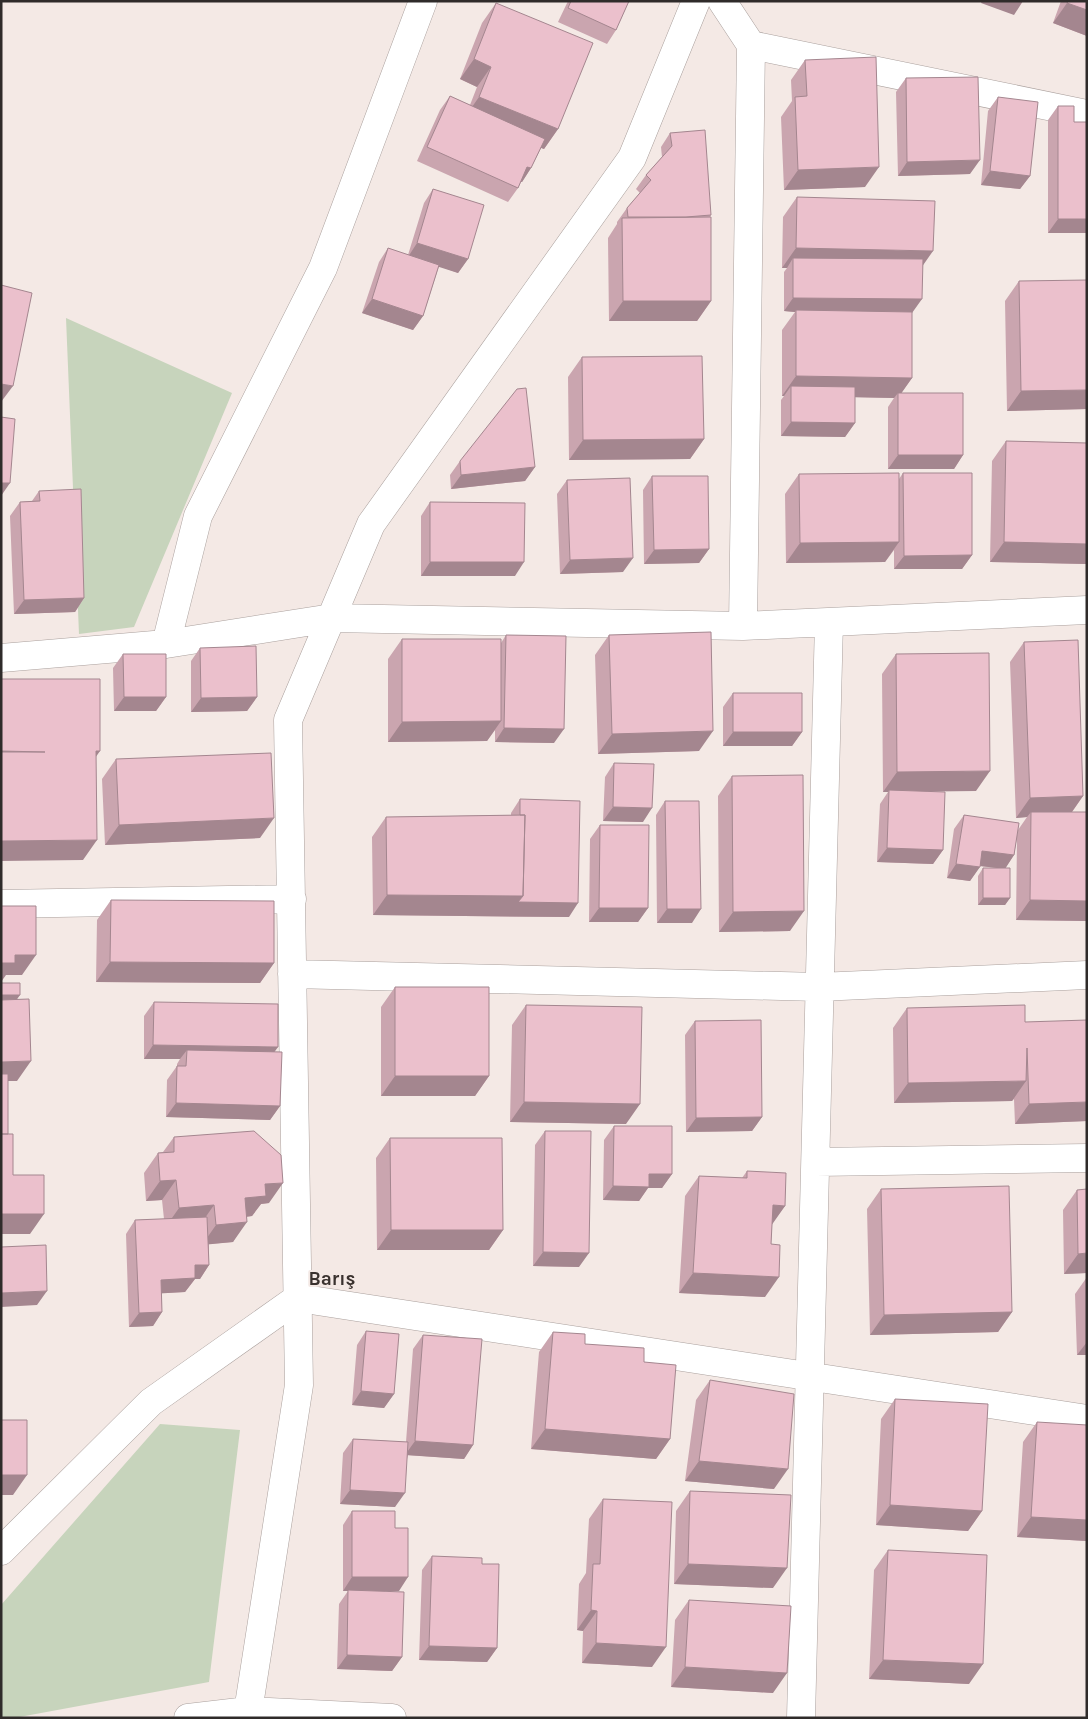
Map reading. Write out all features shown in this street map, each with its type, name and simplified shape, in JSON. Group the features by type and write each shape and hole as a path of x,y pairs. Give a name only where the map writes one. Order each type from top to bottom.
{"street":[{"path":"166,644 198,516 323,268 423,1"},
{"path":"248,1714 299,1385 288,720 371,524 632,158 696,1"},
{"path":"722,1 751,45 743,626"},
{"path":"751,45 1087,114"},
{"path":"1,658 166,644 332,618 743,626 1087,610"},
{"path":"801,1718 829,622"},
{"path":"1,904 292,899"},
{"path":"292,974 819,987 1087,975"},
{"path":"816,1162 1087,1158"},
{"path":"1,1551 151,1402 298,1298 1087,1419"},
{"path":"188,1718 248,1714 392,1718"}],"green space":[{"path":"66,318 232,393 134,627 79,634"},
{"path":"160,1424 240,1430 209,1682 14,1718 1,1718 1,1605"}],"building":[{"path":"571,1 629,1 616,30 568,8"},
{"path":"1068,1 1087,1 1087,10 1067,3"},
{"path":"496,3 593,43 558,129 479,97 491,67 474,59"},
{"path":"876,57 879,167 798,170 795,97 807,96 805,60"},
{"path":"978,77 980,160 907,162 906,78"},
{"path":"450,96 545,139 531,168 527,167 518,188 427,147"},
{"path":"998,97 1038,102 1030,176 990,171"},
{"path":"1058,106 1074,106 1074,122 1087,122 1087,219 1058,219"},
{"path":"705,130 711,215 628,217 627,208 651,180 646,175 672,146 670,133"},
{"path":"433,189 484,205 468,259 417,243"},
{"path":"797,197 935,201 933,251 796,248"},
{"path":"711,217 711,301 623,301 622,218"},
{"path":"388,248 439,265 423,316 372,299"},
{"path":"793,258 923,259 922,299 793,298"},
{"path":"1087,280 1087,390 1021,391 1019,281"},
{"path":"1,285 32,293 13,386 1,384"},
{"path":"796,310 912,312 912,378 796,376"},
{"path":"702,356 704,439 583,440 582,357"},
{"path":"791,386 855,387 855,423 791,422"},
{"path":"526,388 535,467 461,475 460,461 517,389"},
{"path":"898,393 963,393 963,455 898,455"},
{"path":"1,417 15,419 10,483 1,483"},
{"path":"1006,441 1087,443 1087,544 1004,542"},
{"path":"899,473 899,542 800,543 799,474"},
{"path":"903,473 972,473 972,555 904,556"},
{"path":"652,476 708,476 709,549 654,550"},
{"path":"630,478 633,558 570,560 567,480"},
{"path":"81,489 84,598 24,600 20,502 40,501 39,491"},
{"path":"430,502 525,503 524,562 430,562"},
{"path":"711,632 713,731 612,734 609,635"},
{"path":"506,635 566,636 564,729 504,728"},
{"path":"402,639 501,639 501,721 402,722"},
{"path":"1078,640 1083,796 1030,798 1024,642"},
{"path":"256,646 257,697 201,698 200,648"},
{"path":"989,653 990,771 897,772 896,654"},
{"path":"123,654 166,654 166,697 124,697"},
{"path":"1,679 100,679 100,751 96,751 97,840 1,841 1,752 45,752 1,751"},
{"path":"733,693 802,693 802,732 733,732"},
{"path":"271,753 274,818 119,825 116,759"},
{"path":"614,763 654,764 652,808 613,807"},
{"path":"803,775 804,911 733,912 732,776"},
{"path":"889,790 945,792 943,850 887,848"},
{"path":"520,799 580,801 578,903 518,902 523,896 525,815 520,815"},
{"path":"665,801 699,801 701,909 667,909"},
{"path":"1031,812 1087,812 1087,901 1030,900"},
{"path":"525,815 523,896 387,895 386,817"},
{"path":"964,815 1019,823 1014,855 982,851 980,867 956,864"},
{"path":"600,825 649,825 648,908 599,908"},
{"path":"983,868 1010,868 1010,898 983,898"},
{"path":"111,900 274,901 274,963 110,962"},
{"path":"1,906 36,906 36,955 15,955 15,963 1,963"},
{"path":"1,983 20,983 20,995 1,995"},
{"path":"395,987 489,987 489,1076 395,1076"},
{"path":"29,999 31,1061 1,1062 1,1000"},
{"path":"154,1002 278,1004 278,1047 153,1045"},
{"path":"526,1005 642,1007 640,1104 524,1102"},
{"path":"1025,1005 1025,1022 1087,1020 1087,1102 1029,1104 1027,1048 1026,1081 908,1083 907,1008"},
{"path":"761,1020 762,1117 696,1118 695,1021"},
{"path":"187,1050 282,1052 280,1106 176,1103 177,1066 186,1066"},
{"path":"1,1074 8,1074 8,1134 1,1134"},
{"path":"614,1126 672,1126 672,1174 649,1174 649,1187 613,1186"},
{"path":"254,1131 281,1155 283,1183 265,1184 266,1196 245,1198 247,1222 216,1225 214,1205 179,1208 176,1180 160,1181 158,1153 174,1152 174,1137"},
{"path":"545,1131 591,1131 589,1253 543,1252"},
{"path":"1,1134 13,1134 13,1175 44,1175 44,1214 1,1214"},
{"path":"390,1138 502,1138 503,1230 391,1230"},
{"path":"747,1171 786,1173 785,1206 773,1205 771,1244 780,1245 779,1277 693,1273 699,1176 747,1178"},
{"path":"1009,1186 1012,1312 884,1315 881,1189"},
{"path":"1087,1189 1087,1253 1078,1254 1077,1190"},
{"path":"207,1217 209,1265 195,1265 195,1278 161,1280 162,1312 139,1313 135,1220"},
{"path":"46,1245 47,1291 1,1293 1,1247"},
{"path":"366,1331 399,1334 394,1394 361,1391"},
{"path":"553,1332 585,1334 585,1344 644,1348 644,1362 676,1365 670,1439 545,1429"},
{"path":"423,1335 482,1339 473,1445 415,1441"},
{"path":"710,1380 794,1394 788,1469 699,1461"},
{"path":"895,1399 988,1404 982,1511 890,1505"},
{"path":"1,1420 27,1420 27,1475 1,1475"},
{"path":"1037,1422 1087,1425 1087,1520 1031,1517"},
{"path":"353,1439 408,1442 405,1493 350,1490"},
{"path":"690,1491 791,1495 787,1568 688,1564"},
{"path":"603,1499 672,1502 666,1647 596,1643 597,1611 591,1610 593,1564 600,1564"},
{"path":"352,1511 395,1511 395,1528 408,1528 408,1577 352,1577"},
{"path":"888,1550 987,1555 983,1664 883,1660"},
{"path":"432,1556 482,1558 482,1564 499,1564 497,1648 429,1646"},
{"path":"348,1590 404,1592 402,1657 347,1655"},
{"path":"689,1600 791,1606 787,1673 685,1667"}],"district":[{"name":"Barış","path":"332,1278"}]}
